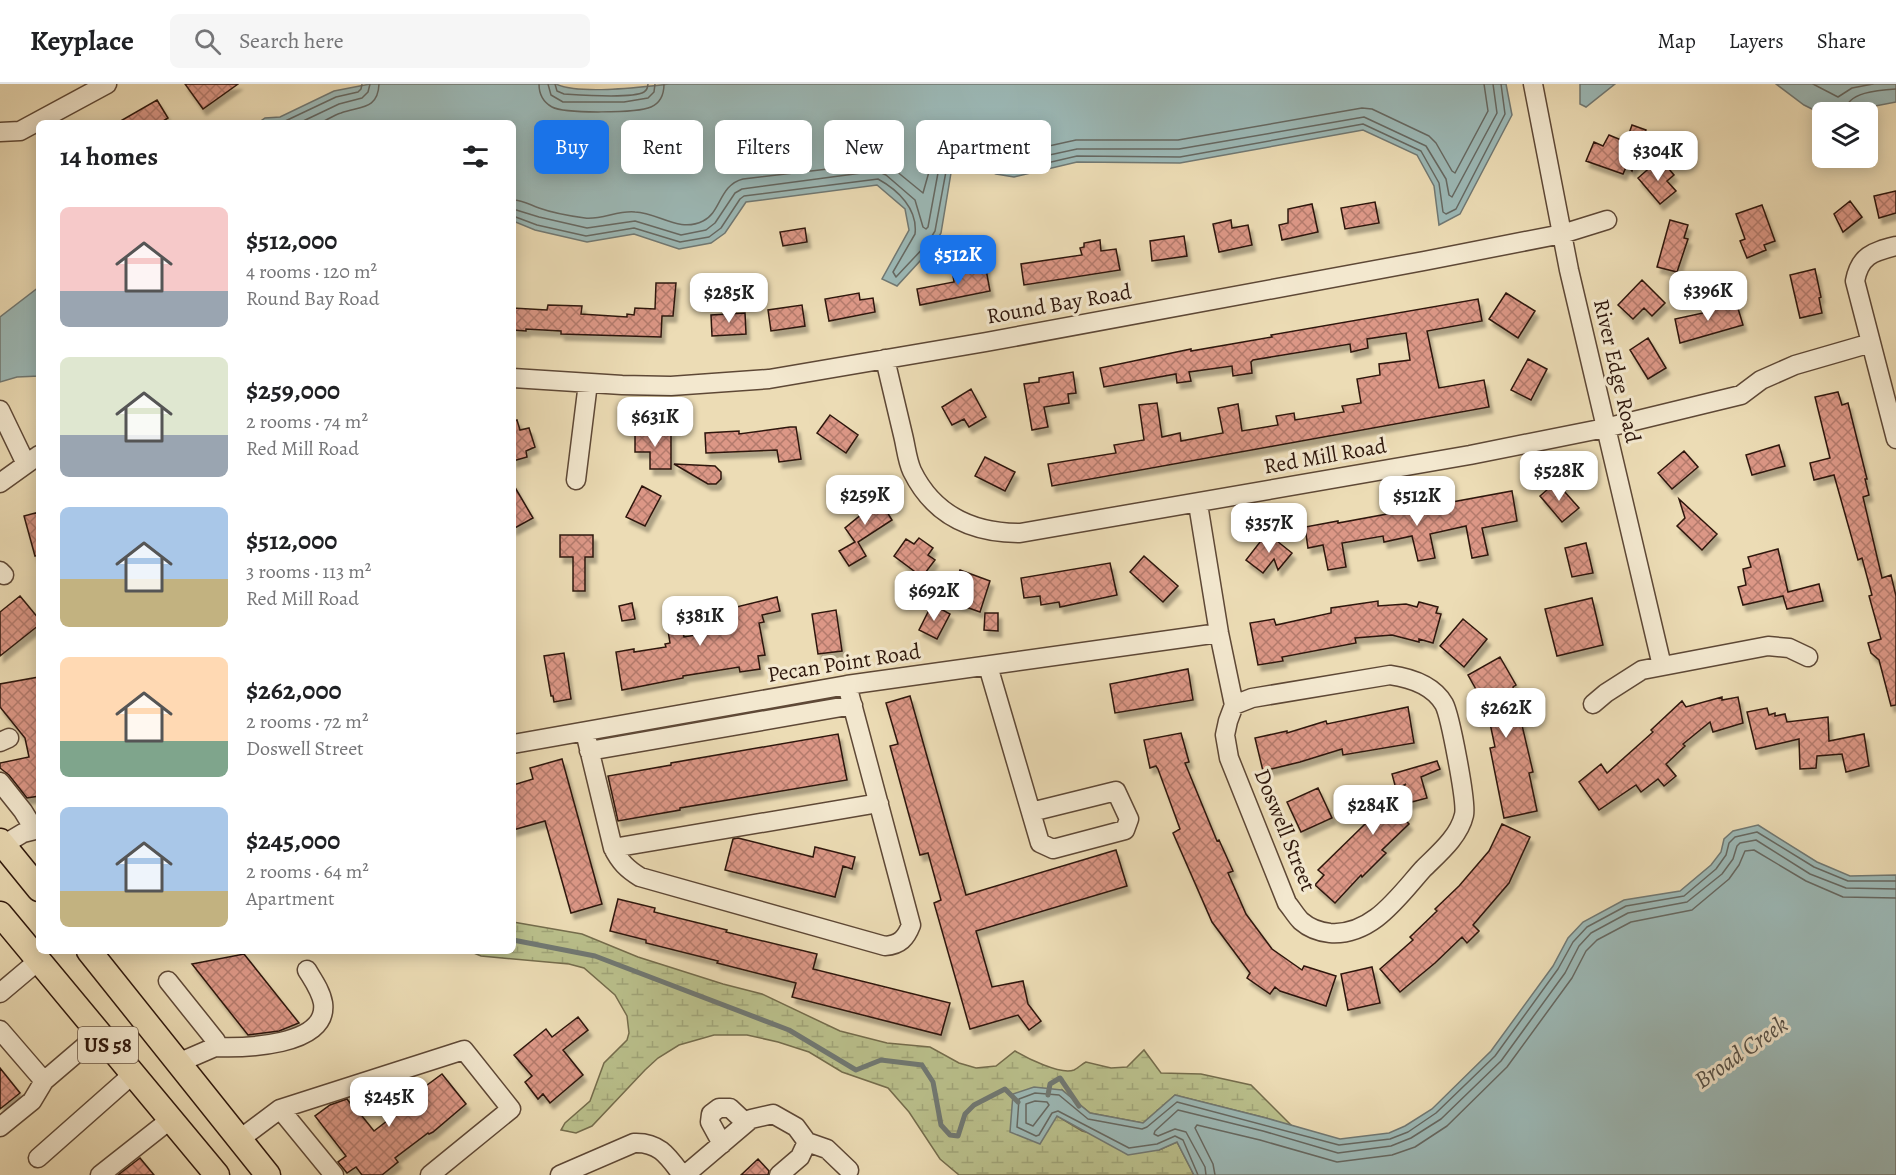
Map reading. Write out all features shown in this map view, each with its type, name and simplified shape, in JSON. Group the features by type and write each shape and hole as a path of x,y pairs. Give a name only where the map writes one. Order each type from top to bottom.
{"main road":[{"path":"2,843 36,885"},
{"name":"US 58","path":"0,914 217,1175"},
{"name":"US 58","path":"91,954 268,1175"}],"street":[{"path":"40,120 107,84"},
{"name":"River Edge Road","path":"1533,84 1562,234 1605,428 1662,666"},
{"path":"0,132 20,131 36,122"},
{"name":"Round Bay Road","path":"516,378 652,386 720,384 768,379 1562,234 1607,220"},
{"path":"1896,246 1874,252 1863,260 1857,270 1855,281 1896,439"},
{"name":"Red Mill Road","path":"885,359 911,469 924,490 938,506 961,522 996,533 1020,533 1198,504 1605,428 1741,394 1761,380 1795,365 1871,343"},
{"path":"576,480 588,383"},
{"path":"0,410 33,460 0,483"},
{"name":"Doswell Street","path":"1198,504 1219,633 1234,705 1225,735 1229,758 1287,903 1302,921 1321,932 1343,934 1364,928 1384,913 1457,832 1464,815 1465,795 1444,705 1431,689 1411,678 1390,675 1252,698 1234,705"},
{"name":"Pecan Point Road","path":"516,744 847,685 1219,633"},
{"path":"1593,704 1642,670 1768,646 1789,648 1808,657"},
{"path":"988,666 1040,843 1053,849 1125,830 1129,819 1116,791 1031,812"},
{"path":"585,732 613,848 618,859 627,869 640,877 885,946 893,945 902,941 911,925 847,685"},
{"path":"589,751 853,705"},
{"path":"0,782 36,828"},
{"path":"613,848 879,802"},
{"path":"2,843 36,829"},
{"path":"0,993 38,961"},
{"path":"178,1063 215,1047 243,1048 282,1041 311,1031 318,1025 323,1013 323,1004 319,990 307,970"},
{"path":"168,981 216,1041 215,1047"},
{"path":"0,1030 44,1081"},
{"path":"0,1127 32,1101 44,1081 99,1034"},
{"path":"240,1139 280,1109 464,1050 511,1109 430,1175"},
{"path":"38,1158 133,1074"},
{"path":"722,1144 710,1122 711,1114 719,1108 730,1108 746,1123"},
{"path":"280,1109 334,1175"},
{"path":"560,1175 634,1143 645,1143 656,1146 684,1175 751,1119 773,1114 796,1127 807,1142 827,1149 849,1170"},
{"path":"100,1175 171,1119"},
{"path":"779,1175 800,1157 807,1142"}],"green space":[{"path":"516,923 582,934 638,957 762,994 840,1031 887,1043 930,1047 959,1063 976,1068 996,1066 1015,1051 1044,1065 1068,1071 1086,1062 1111,1068 1127,1067 1144,1050 1161,1073 1201,1074 1251,1085 1293,1127 1175,1095 1143,1123 1090,1113 1062,1090 1057,1116 1082,1131 1159,1150 1177,1142 1194,1175 959,1175 940,1159 909,1112 888,1088 842,1072 809,1052 778,1042 747,1035 714,1035 679,1045 658,1058 592,1126 576,1133 561,1130 565,1123 590,1101 604,1063 627,1040 629,1033 627,1016 615,995 584,968 569,964 476,954 516,954"}],"water":[{"path":"370,84 556,84 595,90 669,84 1506,84 1512,115 1460,214 1439,225 1434,186 1417,155 1363,130 1180,163 1077,162 1051,168 1051,120 916,120 916,174 951,174 941,233 932,248 897,286 882,279 909,230 905,209 877,185 746,202 725,233 711,243 679,249 634,234 587,242 535,230 516,222 516,120 262,120 280,117 334,91"},
{"path":"1580,84 1615,84 1586,107 1580,104"},
{"path":"1776,84 1896,84 1896,102 1878,105 1878,102 1812,102 1812,109"},
{"path":"996,174 1027,174 1014,177"},
{"path":"36,289 36,376 17,377 0,382 0,317"},
{"name":"Broad Creek","path":"1758,825 1817,862 1850,876 1896,875 1896,1175 1194,1175 1177,1142 1159,1150 1128,1155 1057,1116 1040,1144 1010,1132 1013,1094 1034,1087 1062,1090 1090,1113 1143,1123 1175,1095 1340,1139 1389,1133 1432,1109 1491,1051 1553,966 1568,938 1583,922 1624,900 1680,891 1711,865 1721,852 1724,839 1733,831"}],"building":[{"path":"185,84 238,84 203,109"},
{"path":"157,100 168,118 165,120 122,120"},
{"path":"1632,125 1646,130 1632,171 1627,165 1623,174 1586,161 1594,142 1603,146 1609,135 1626,142"},
{"path":"1663,162 1674,175 1667,181 1676,191 1660,204 1638,178 1654,164 1657,167"},
{"path":"1896,191 1896,213 1879,218 1874,196"},
{"path":"1850,201 1862,217 1843,232 1834,214"},
{"path":"1375,202 1379,223 1345,229 1341,208"},
{"path":"1312,204 1318,232 1282,240 1279,225 1288,223 1288,209"},
{"path":"1762,205 1775,241 1764,245 1766,250 1747,258 1740,241 1745,239 1736,214"},
{"path":"1231,220 1232,228 1248,225 1252,245 1219,252 1213,224"},
{"path":"1670,220 1688,225 1684,238 1688,239 1677,272 1657,267"},
{"path":"805,228 807,242 783,246 780,232"},
{"path":"1184,236 1187,256 1152,261 1150,241"},
{"path":"1100,240 1101,251 1116,249 1120,270 1024,285 1021,264 1082,255 1080,248 1084,247 1084,243"},
{"path":"985,264 990,291 920,305 917,289 954,282 953,276 960,275 959,269"},
{"path":"1815,269 1822,313 1800,318 1790,275"},
{"path":"1642,280 1665,303 1652,316 1644,308 1633,319 1618,305"},
{"path":"656,283 676,283 673,316 662,316 661,337 516,330 516,308 547,310 548,305 582,306 581,314 627,317 627,314 634,315 635,308 655,309"},
{"path":"859,293 860,300 873,298 875,312 829,321 825,299"},
{"path":"1506,293 1535,311 1518,338 1489,319"},
{"path":"1478,299 1482,321 1427,331 1439,388 1484,380 1489,407 1052,486 1048,464 1116,453 1114,445 1144,440 1139,405 1157,403 1162,437 1180,433 1181,441 1223,433 1218,408 1238,404 1242,431 1278,425 1276,416 1294,413 1295,420 1344,412 1342,406 1361,403 1357,379 1380,375 1379,364 1410,360 1406,333 1367,339 1368,348 1351,352 1350,344 1253,360 1251,362 1252,373 1233,376 1232,366 1189,372 1191,381 1177,383 1176,374 1104,387 1100,368 1191,349 1191,351 1272,337 1271,335"},
{"path":"1720,300 1722,309 1737,305 1743,325 1680,343 1675,319 1703,313 1701,306"},
{"path":"802,305 805,326 771,331 768,310"},
{"path":"745,313 746,334 712,336 711,315"},
{"path":"1648,338 1666,368 1648,379 1630,350"},
{"path":"1528,359 1547,369 1531,400 1511,390"},
{"path":"1073,372 1076,393 1068,394 1069,403 1044,407 1048,427 1032,430 1024,384 1039,382 1039,378"},
{"path":"971,389 986,417 969,427 964,419 952,425 942,407"},
{"path":"1838,392 1842,405 1848,403 1867,479 1865,479 1869,495 1863,497 1882,578 1891,575 1896,596 1896,705 1891,706 1879,660 1871,653 1868,643 1881,639 1869,596 1872,595 1862,558 1858,560 1834,475 1814,480 1810,463 1830,458 1815,397"},
{"path":"830,415 858,435 846,453 817,433"},
{"path":"516,420 520,430 529,428 535,447 526,451 527,457 516,460"},
{"path":"796,427 801,459 779,462 777,450 706,453 705,433 739,431 739,434"},
{"path":"635,431 671,431 671,469 650,469 650,452 635,452"},
{"path":"1779,445 1785,466 1752,475 1746,455"},
{"path":"1684,451 1698,467 1672,489 1658,473"},
{"path":"985,457 1015,472 1005,491 975,476"},
{"path":"674,464 715,466 721,472 721,479 716,484 708,484"},
{"path":"1556,482 1579,508 1562,522 1540,496"},
{"path":"642,486 661,496 645,526 626,517"},
{"path":"516,489 533,518 516,527"},
{"path":"874,491 892,520 858,542 866,556 849,566 839,551 855,542 845,528 863,513 856,503"},
{"path":"1512,491 1517,521 1482,528 1488,555 1472,558 1466,526 1430,534 1435,558 1418,561 1412,536 1384,542 1383,536 1342,543 1346,567 1328,570 1323,545 1308,548 1305,527"},
{"path":"1679,499 1717,534 1702,550 1677,526 1685,518"},
{"path":"36,513 36,556 35,556 24,516"},
{"path":"1267,533 1292,553 1278,570 1274,559 1263,573 1246,560"},
{"path":"560,535 593,535 593,557 585,557 585,591 573,591 573,557 560,557"},
{"path":"919,538 933,548 928,555 935,560 922,577 894,556 906,539 914,544"},
{"path":"1586,543 1593,573 1572,577 1565,548"},
{"path":"1778,549 1788,592 1819,584 1823,601 1787,609 1783,596 1743,605 1738,587 1746,585 1743,569 1751,567 1748,557"},
{"path":"1144,556 1178,586 1163,602 1130,572"},
{"path":"1110,563 1117,595 1060,607 1059,602 1041,605 1040,596 1024,598 1021,578"},
{"path":"960,570 990,581 980,612 949,601"},
{"path":"20,596 36,615 36,627 0,656 0,612"},
{"path":"777,597 780,611 762,615 764,622 759,623 765,655 758,656 760,669 740,672 739,667 683,676 683,678 622,690 616,652 666,647 665,644 670,643 664,607 678,605 684,637 715,632 712,613"},
{"path":"1592,598 1603,645 1557,656 1545,609"},
{"path":"1378,601 1378,606 1406,604 1417,607 1419,602 1438,607 1436,613 1441,614 1433,643 1392,635 1355,638 1356,643 1282,657 1283,661 1258,665 1250,623 1274,619 1276,625 1331,613 1331,608"},
{"path":"632,603 635,619 622,621 619,606"},
{"path":"932,604 950,614 937,639 919,630"},
{"path":"836,610 842,651 818,654 812,614"},
{"path":"985,613 998,613 998,631 984,630"},
{"path":"1463,619 1487,639 1464,667 1440,646"},
{"path":"564,653 571,699 554,702 544,656"},
{"path":"1500,657 1516,685 1513,687 1533,772 1529,773 1537,811 1504,818 1490,748 1495,747 1487,709 1468,675"},
{"path":"1188,669 1193,700 1115,713 1110,684"},
{"path":"36,678 36,796 27,798 9,775 0,768 0,763 29,757 25,738 0,707 0,684"},
{"path":"910,696 966,895 1116,850 1127,886 976,931 992,987 1023,981 1028,1004 1041,1021 1029,1030 1018,1015 970,1029 934,903 941,900 928,853 920,855 890,746 898,744 886,703"},
{"path":"1722,697 1722,700 1738,697 1743,723 1713,732 1710,722 1683,744 1685,746 1666,764 1676,776 1664,786 1658,779 1641,792 1636,785 1599,810 1579,782 1601,764 1607,773 1653,732 1651,730 1682,701 1686,707"},
{"path":"1408,707 1414,743 1343,755 1342,749 1263,771 1255,738 1287,731 1287,733 1326,721 1327,724"},
{"path":"1767,708 1769,715 1785,714 1787,722 1828,717 1829,741 1864,734 1869,766 1846,772 1842,754 1817,756 1816,768 1800,769 1799,739 1756,749 1747,712"},
{"path":"1181,733 1189,762 1185,763 1217,841 1219,840 1233,871 1228,873 1246,914 1272,949 1302,970 1304,966 1336,976 1326,1006 1280,991 1275,987 1270,994 1247,978 1250,973 1212,922 1173,833 1180,829 1158,769 1156,766 1150,768 1144,740"},
{"path":"838,734 847,780 680,808 680,810 618,821 608,776"},
{"path":"562,759 602,904 571,913 545,821 516,829 516,784 533,779 530,768"},
{"path":"1437,761 1440,769 1421,777 1427,798 1393,807 1409,824 1382,850 1386,853 1335,903 1315,885 1324,875 1318,870 1406,784 1396,789 1392,774"},
{"path":"1318,788 1332,818 1301,832 1287,802"},
{"path":"1502,824 1530,837 1509,883 1473,925 1479,931 1467,943 1462,937 1400,992 1380,969 1413,940 1410,937 1437,911 1435,909 1459,886 1489,851"},
{"path":"738,838 813,857 815,847 855,857 852,869 843,866 835,897 725,870 733,839"},
{"path":"618,899 655,908 654,912 727,930 726,932 817,954 813,969 950,1003 941,1035 792,997 796,983 717,963 718,961 646,943 646,940 610,931"},
{"path":"244,954 299,1023 279,1031 248,1035 192,964"},
{"path":"1372,967 1380,1003 1348,1010 1341,974"},
{"path":"578,1017 588,1030 563,1050 583,1075 550,1103 543,1094 538,1099 525,1082 532,1076 514,1055 546,1029 552,1037"},
{"path":"0,1068 20,1093 0,1109"},
{"path":"442,1074 466,1104 433,1132 428,1133 395,1158 398,1162 382,1175 362,1175 356,1167 347,1173 338,1162 346,1156 315,1116 330,1105 347,1099 374,1131 406,1106 407,1100"},
{"path":"140,1158 154,1175 118,1175"},
{"path":"758,1159 769,1171 768,1175 741,1175"}],"waterway":[{"path":"516,941 595,956 789,1030 856,1070 881,1060 922,1065 933,1082 941,1125 950,1135 958,1136 965,1114 974,1105 1005,1089 1018,1102"},
{"path":"1048,1095 1050,1084 1060,1078 1079,1106"}]}
